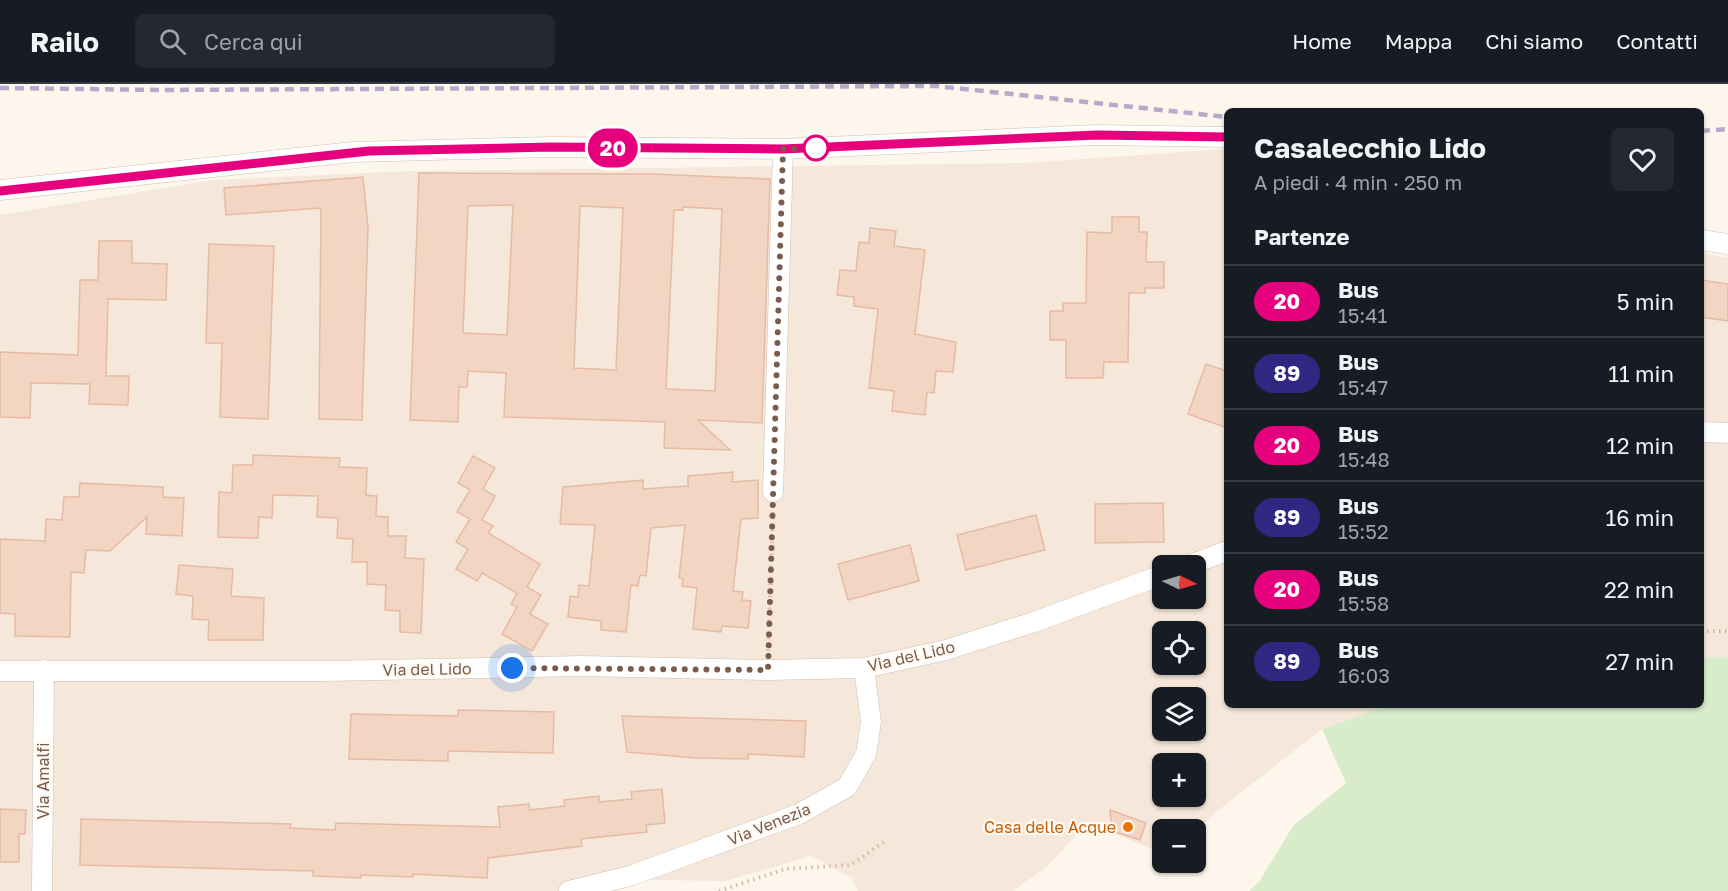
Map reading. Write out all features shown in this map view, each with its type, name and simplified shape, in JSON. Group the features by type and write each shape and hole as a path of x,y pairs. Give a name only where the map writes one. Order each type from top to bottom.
{"street":[{"path":"0,190 353,152 551,147 783,149 1097,135 1224,138"},
{"path":"773,492 783,149"},
{"path":"1704,240 1728,244"},
{"path":"1704,432 1728,432"},
{"path":"1206,559 1224,552"},
{"name":"Via del Lido","path":"0,671 325,671 582,666 768,670 864,668 957,647 1034,622 1152,578"},
{"name":"Via Venezia","path":"569,891 630,876 799,814 847,787 866,754 871,722 864,668"},
{"name":"Via Amalfi","path":"42,891 44,670"}],"path":[{"path":"768,670 773,492"},
{"path":"1704,631 1728,631"},
{"path":"720,891 785,869 851,865 885,841"}],"shaded area":[{"path":"1224,149 1224,708 1382,708 1322,729 1215,813 1206,823 1206,819 1152,819 1152,849 1087,823 1047,867 1012,891 858,891 852,878 811,856 726,881 649,880 602,891 0,891 0,215 213,180 410,171 1025,163"},
{"path":"1704,254 1728,258 1728,658 1704,657"}],"green space":[{"path":"1704,657 1728,658 1728,891 1249,891 1259,882 1293,826 1346,783 1322,729 1382,708 1704,708"}],"building":[{"path":"419,173 652,174 770,179 762,423 698,420 730,450 664,448 665,422 504,417 506,373 468,371 467,387 459,387 458,422 410,420","holes":["513,205 507,335 463,333 468,206","580,206 623,208 616,370 574,368","683,207 722,209 715,391 666,389 674,210 683,210"]},
{"path":"363,177 368,227 362,420 319,419 321,208 226,215 224,188"},
{"path":"1112,217 1139,217 1139,232 1147,232 1146,262 1164,262 1164,288 1145,288 1145,293 1129,293 1128,362 1104,362 1103,378 1066,378 1066,340 1050,340 1050,311 1063,311 1063,303 1086,303 1087,232 1112,233"},
{"path":"870,228 896,231 894,246 925,250 915,334 956,342 953,372 936,371 934,393 927,392 925,415 892,411 894,391 869,388 878,309 854,306 854,297 837,295 840,270 856,271 859,242 869,243"},
{"path":"99,241 132,241 132,263 167,264 166,300 108,299 106,376 129,376 128,405 89,404 90,384 31,383 30,418 0,417 0,352 78,355 80,280 98,280"},
{"path":"209,244 274,246 268,419 220,417 222,343 206,343"},
{"path":"1704,280 1728,284 1728,321 1704,317"},
{"path":"1206,364 1224,370 1224,427 1188,414"},
{"path":"253,455 340,458 339,467 367,468 366,495 377,496 376,516 388,517 388,536 406,536 405,558 424,559 421,633 400,632 400,611 385,610 386,585 367,584 367,562 352,562 353,539 337,538 338,518 317,517 318,496 273,495 272,518 259,517 258,538 218,537 219,492 232,493 233,465 253,465"},
{"path":"473,456 495,468 483,489 495,496 482,520 493,526 488,533 540,564 527,587 541,595 530,614 548,624 532,651 502,634 517,607 511,604 517,593 482,573 477,581 456,569 468,549 456,542 470,519 457,512 470,490 458,483"},
{"path":"733,472 732,482 758,480 758,518 741,519 733,591 743,592 742,600 751,601 748,628 722,626 721,632 693,629 697,588 682,586 683,579 679,578 685,525 651,528 646,576 640,575 638,586 631,585 626,632 601,630 601,621 568,617 570,596 578,597 579,585 589,586 595,525 560,524 563,487 643,480 643,489 688,486 688,476"},
{"path":"80,483 163,487 163,497 184,498 182,536 146,534 147,517 110,551 86,550 84,573 71,572 70,637 15,636 15,614 0,613 0,539 45,541 46,519 62,520 64,497 79,497"},
{"path":"1163,503 1164,542 1095,543 1095,504"},
{"path":"1036,515 1045,550 966,570 957,535"},
{"path":"910,545 919,581 848,600 838,564"},
{"path":"179,565 233,569 231,596 264,598 263,640 208,640 209,620 192,619 193,596 176,594"},
{"path":"458,710 554,712 553,753 448,751 448,761 349,759 351,714 458,716"},
{"path":"622,716 806,721 804,757 748,754 748,759 696,758 627,752"},
{"path":"662,789 665,823 646,825 647,832 581,839 582,846 488,858 487,878 413,874 413,877 361,875 361,878 313,876 313,871 80,865 81,819 291,824 290,828 335,830 336,823 500,827 498,807 529,804 530,810 565,806 564,800 599,796 599,802 632,799 631,792"},
{"path":"0,809 26,810 25,834 19,834 19,862 0,862"},
{"name":"Casa delle Acque","path":"1110,810 1146,823 1140,840 1112,831"}],"railway":[{"path":"0,88 161,90 936,86 1224,117"},
{"path":"1704,131 1728,129"}],"bus line":[{"name":"20","path":"0,191 369,151 551,147 783,149 1097,135 1224,137"}],"place":[{"name":"Casa delle Acque","path":"1128,827"}],"route":[{"path":"512,668 582,666 768,670 783,149 816,148"}]}
